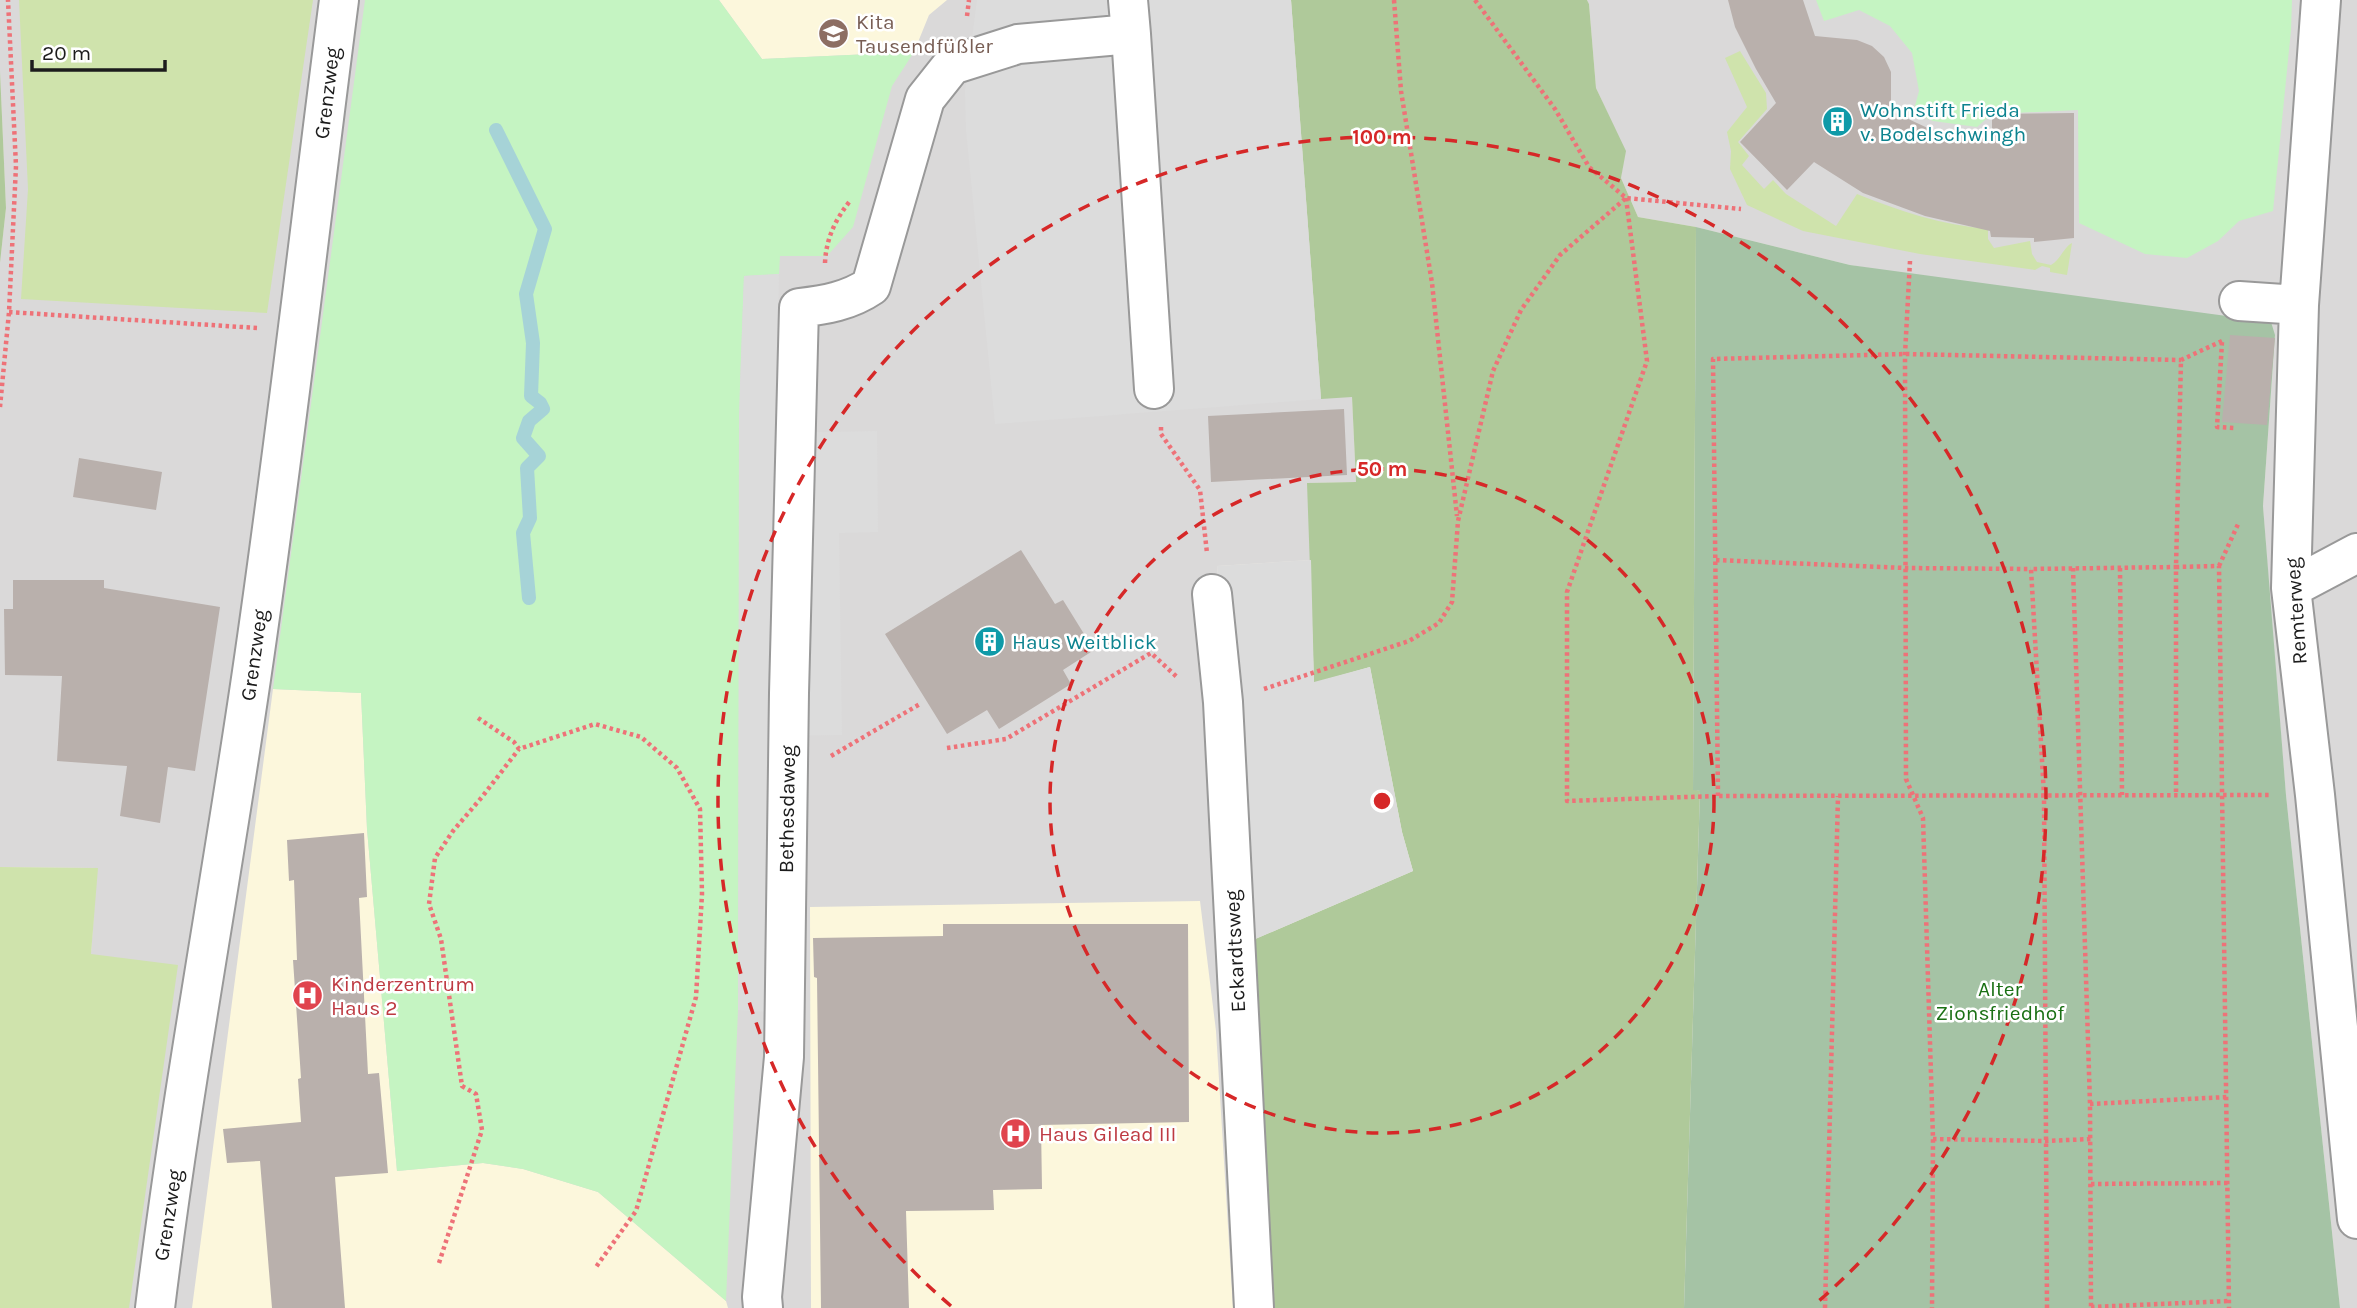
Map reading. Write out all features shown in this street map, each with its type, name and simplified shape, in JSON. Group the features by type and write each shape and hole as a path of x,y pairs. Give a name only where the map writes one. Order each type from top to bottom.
{"street":[{"name":"Grenzweg","path":"155,1308 196,1014 254,661 339,0"},
{"name":"Remterweg","path":"2321,0 2299,305 2291,588 2315,794 2357,1219"},
{"path":"1129,17 1154,389"},
{"name":"Bethesdaweg","path":"763,1308 783,1057 799,308 829,304 857,296 871,286 925,99 952,65 1018,44 1129,17"},
{"path":"2239,301 2299,305"},
{"path":"2291,588 2357,553"},
{"name":"Eckardtsweg","path":"1212,594 1223,702 1254,1308"}],"path":[{"path":"0,407 9,312 16,166 8,0"},
{"path":"1394,0 1401,91 1432,283 1458,520"},
{"path":"1475,0 1555,109 1589,167 1626,198 1741,209"},
{"path":"825,274 826,248 837,218 853,196"},
{"path":"947,748 1006,739 1151,653 1191,690 1223,702 1409,641 1439,623 1452,602 1458,520 1493,371 1521,310 1560,255 1626,198"},
{"path":"1626,198 1647,361 1567,592 1567,801 1718,796 2224,795"},
{"path":"1910,261 1905,354 1906,779 1923,818 1933,1139 1932,1308"},
{"path":"2234,428 2217,426 2222,342 2239,301"},
{"path":"9,312 296,330"},
{"path":"1718,796 1713,359 1905,354 2180,360 2222,342"},
{"path":"2176,795 2180,360"},
{"path":"1154,389 1161,413 1161,435 1199,490 1212,594"},
{"path":"2229,1308 2219,566 2239,522"},
{"path":"1716,560 1905,568 2219,566"},
{"path":"2073,568 2091,1139 2091,1307 2229,1301"},
{"path":"2120,568 2122,795"},
{"path":"2031,569 2044,795 2047,1308"},
{"path":"788,782 920,704"},
{"path":"478,718 519,749"},
{"path":"439,1263 481,1130 476,1094 462,1086 441,939 429,904 435,858 453,831 519,749 595,724 641,737 677,768 700,809 702,894 696,997 636,1211 596,1267"},
{"path":"1825,1308 1838,796"},
{"path":"2090,1104 2227,1097"},
{"path":"1933,1139 2091,1139"},
{"path":"2091,1184 2228,1183"}],"shaded area":[{"path":"0,0 1291,0 1321,398 1352,396 1356,482 1308,483 1311,560 1217,566 1246,943 1266,1308 127,1308 91,954 97,868 0,867 0,263 6,208"},
{"name":"Kita Tausendfüßler","path":"719,0 947,0 929,15 914,52 762,59"},
{"path":"977,0 1291,0 1321,399 995,424 966,130 965,91"},
{"path":"1587,0 2357,0 2357,1308 2340,1308 2286,795 2263,506 2275,335 1850,265 1696,227 1638,217 1621,178 1625,151 1596,88"},
{"path":"779,274 776,433 877,431 878,532 839,533 842,735 769,736 769,1012 738,1010 739,413 744,276"},
{"path":"1311,560 1314,682 1370,667 1402,832 1413,871 1246,943 1217,566"},
{"name":"Kinderzentrum Haus 2","path":"273,689 361,693 367,829 397,1171 483,1163 523,1169 598,1192 726,1301 728,1308 192,1308"},
{"name":"Haus Gilead III","path":"1200,901 1216,1031 1233,1308 811,1308 810,907"}],"green space":[{"path":"19,0 313,0 267,313 21,299 28,189"},
{"path":"365,0 719,0 762,59 914,52 892,86 853,227 827,256 780,256 779,274 744,276 740,386 738,1010 726,1301 598,1192 523,1169 483,1163 397,1171 367,829 361,693 273,689"},
{"path":"1291,0 1587,0 1596,88 1626,151 1621,178 1638,217 1696,227 1693,789 1700,791 1684,1308 1266,1308 1246,943 1413,871 1402,832 1370,667 1314,683 1307,483 1356,482 1352,397 1321,399"},
{"path":"1816,0 2292,0 2273,211 2239,221 2218,241 2187,258 2145,254 2079,223 2078,110 1992,114 1977,127 1933,121 1913,113 1919,91 1912,53 1890,26 1859,10 1824,21"},
{"path":"1740,51 1766,93 1767,109 1738,142 1749,156 1742,165 1764,189 1773,180 1786,194 1836,226 1857,194 1921,216 1988,229 1988,239 1994,248 2030,241 2032,254 2037,262 2051,265 2072,243 2067,275 2050,272 2050,268 2042,266 2035,270 1920,254 1803,231 1747,205 1730,169 1731,151 1727,132 1747,107 1725,58"},
{"path":"0,71 6,208 0,263"},
{"name":"Alter Zionsfriedhof","path":"1696,227 1850,265 2271,322 2275,335 2263,506 2286,795 2340,1308 1684,1308 1700,791 1693,790"},
{"path":"0,867 98,868 91,954 178,965 129,1308 0,1308"}],"building":[{"name":"Wohnstift Frieda v. Bodelschwingh","path":"1728,0 1803,0 1815,36 1857,40 1872,46 1884,57 1891,72 1891,111 1932,130 1992,139 1992,114 2074,113 2074,238 2034,242 2034,238 1991,237 1990,231 1925,216 1863,193 1814,162 1787,190 1740,142 1776,103 1735,27"},
{"path":"2230,335 2275,338 2267,425 2222,422"},
{"path":"1344,409 1347,475 1211,482 1208,416"},
{"path":"79,458 162,472 156,510 73,497"},
{"name":"Haus Weitblick","path":"1021,550 1055,604 1063,600 1094,650 1063,670 1071,684 999,729 987,710 947,734 885,634"},
{"path":"13,580 104,580 104,588 220,607 195,771 168,767 160,823 120,816 127,766 57,761 62,676 5,675 4,609 13,609"},
{"path":"364,833 367,897 359,898 368,1074 379,1073 388,1173 335,1177 345,1308 272,1308 260,1161 227,1163 223,1129 301,1122 298,1079 301,1078 293,960 297,960 294,880 289,881 287,840"},
{"name":"Haus Gilead III","path":"943,924 1188,924 1189,1122 1041,1125 1042,1189 993,1190 994,1210 906,1211 909,1308 821,1308 817,978 814,977 813,938 943,936"}],"waterway":[{"path":"496,130 545,229 526,294 533,343 531,396 543,409 529,421 523,438 539,456 527,468 530,518 523,533 529,598"}],"place":[{"name":"Kita Tausendfüßler","path":"833,34"},
{"name":"Wohnstift Frieda v. Bodelschwingh","path":"1837,122"},
{"name":"Haus Weitblick","path":"989,642"},
{"name":"Kinderzentrum Haus 2","path":"308,996"},
{"name":"Haus Gilead III","path":"1016,1134"}]}
